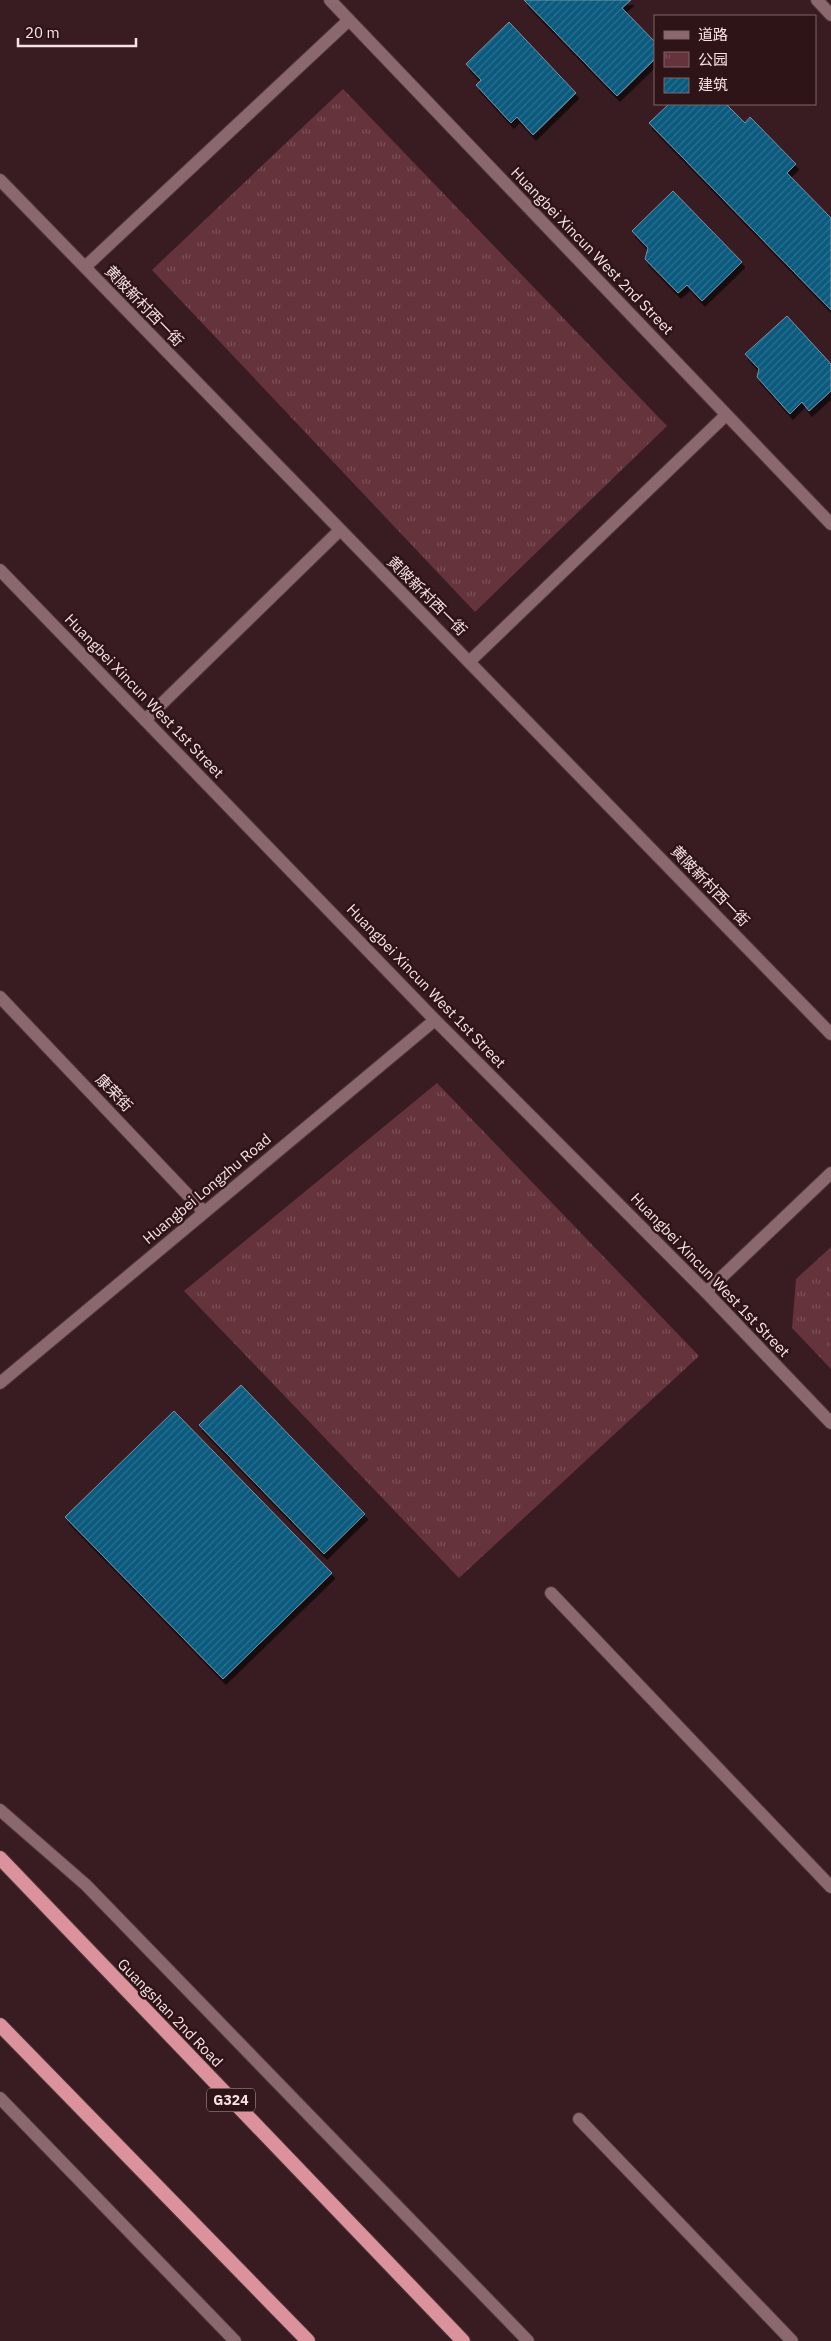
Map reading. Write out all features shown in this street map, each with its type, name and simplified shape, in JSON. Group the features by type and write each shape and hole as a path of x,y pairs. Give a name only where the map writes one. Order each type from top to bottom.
{"highway":[{"name":"Guangshan 2nd Road","path":"0,1858 463,2341"},
{"path":"0,2025 308,2341"}],"street":[{"name":"Huangbei Xincun West 2nd Street","path":"330,0 831,524"},
{"path":"817,0 831,15"},
{"path":"85,267 349,20"},
{"name":"黄陂新村西一街","path":"0,180 831,1034"},
{"path":"469,662 726,415"},
{"path":"145,720 340,531"},
{"name":"Huangbei Xincun West 1st Street","path":"0,570 435,1020 706,1292 831,1423"},
{"name":"康荣街","path":"0,997 204,1212"},
{"name":"Huangbei Longzhu Road","path":"0,1383 435,1020"},
{"path":"706,1292 831,1173"},
{"path":"551,1594 831,1887"},
{"path":"0,1810 86,1885 528,2341"},
{"path":"0,2098 235,2341"},
{"path":"579,2119 792,2341"}],"green space":[{"path":"343,89 667,426 475,612 152,270"},
{"path":"437,1083 699,1356 459,1578 184,1291"},
{"path":"831,1247 831,1369 792,1328 796,1279"}],"building":[{"path":"524,0 631,0 622,8 654,41 654,60 617,96"},
{"path":"509,22 576,93 533,135 517,117 511,123 476,85 481,80 466,64"},
{"path":"668,105 727,105 745,123 750,117 796,164 787,173 831,218 831,310 649,123"},
{"path":"673,191 742,262 702,301 687,285 678,293 645,259 648,248 632,231"},
{"path":"787,316 831,364 831,391 809,411 802,402 790,414 757,377 759,369 745,354"},
{"path":"241,1385 365,1514 324,1554 199,1425"},
{"path":"174,1411 332,1573 223,1679 65,1517"}]}
